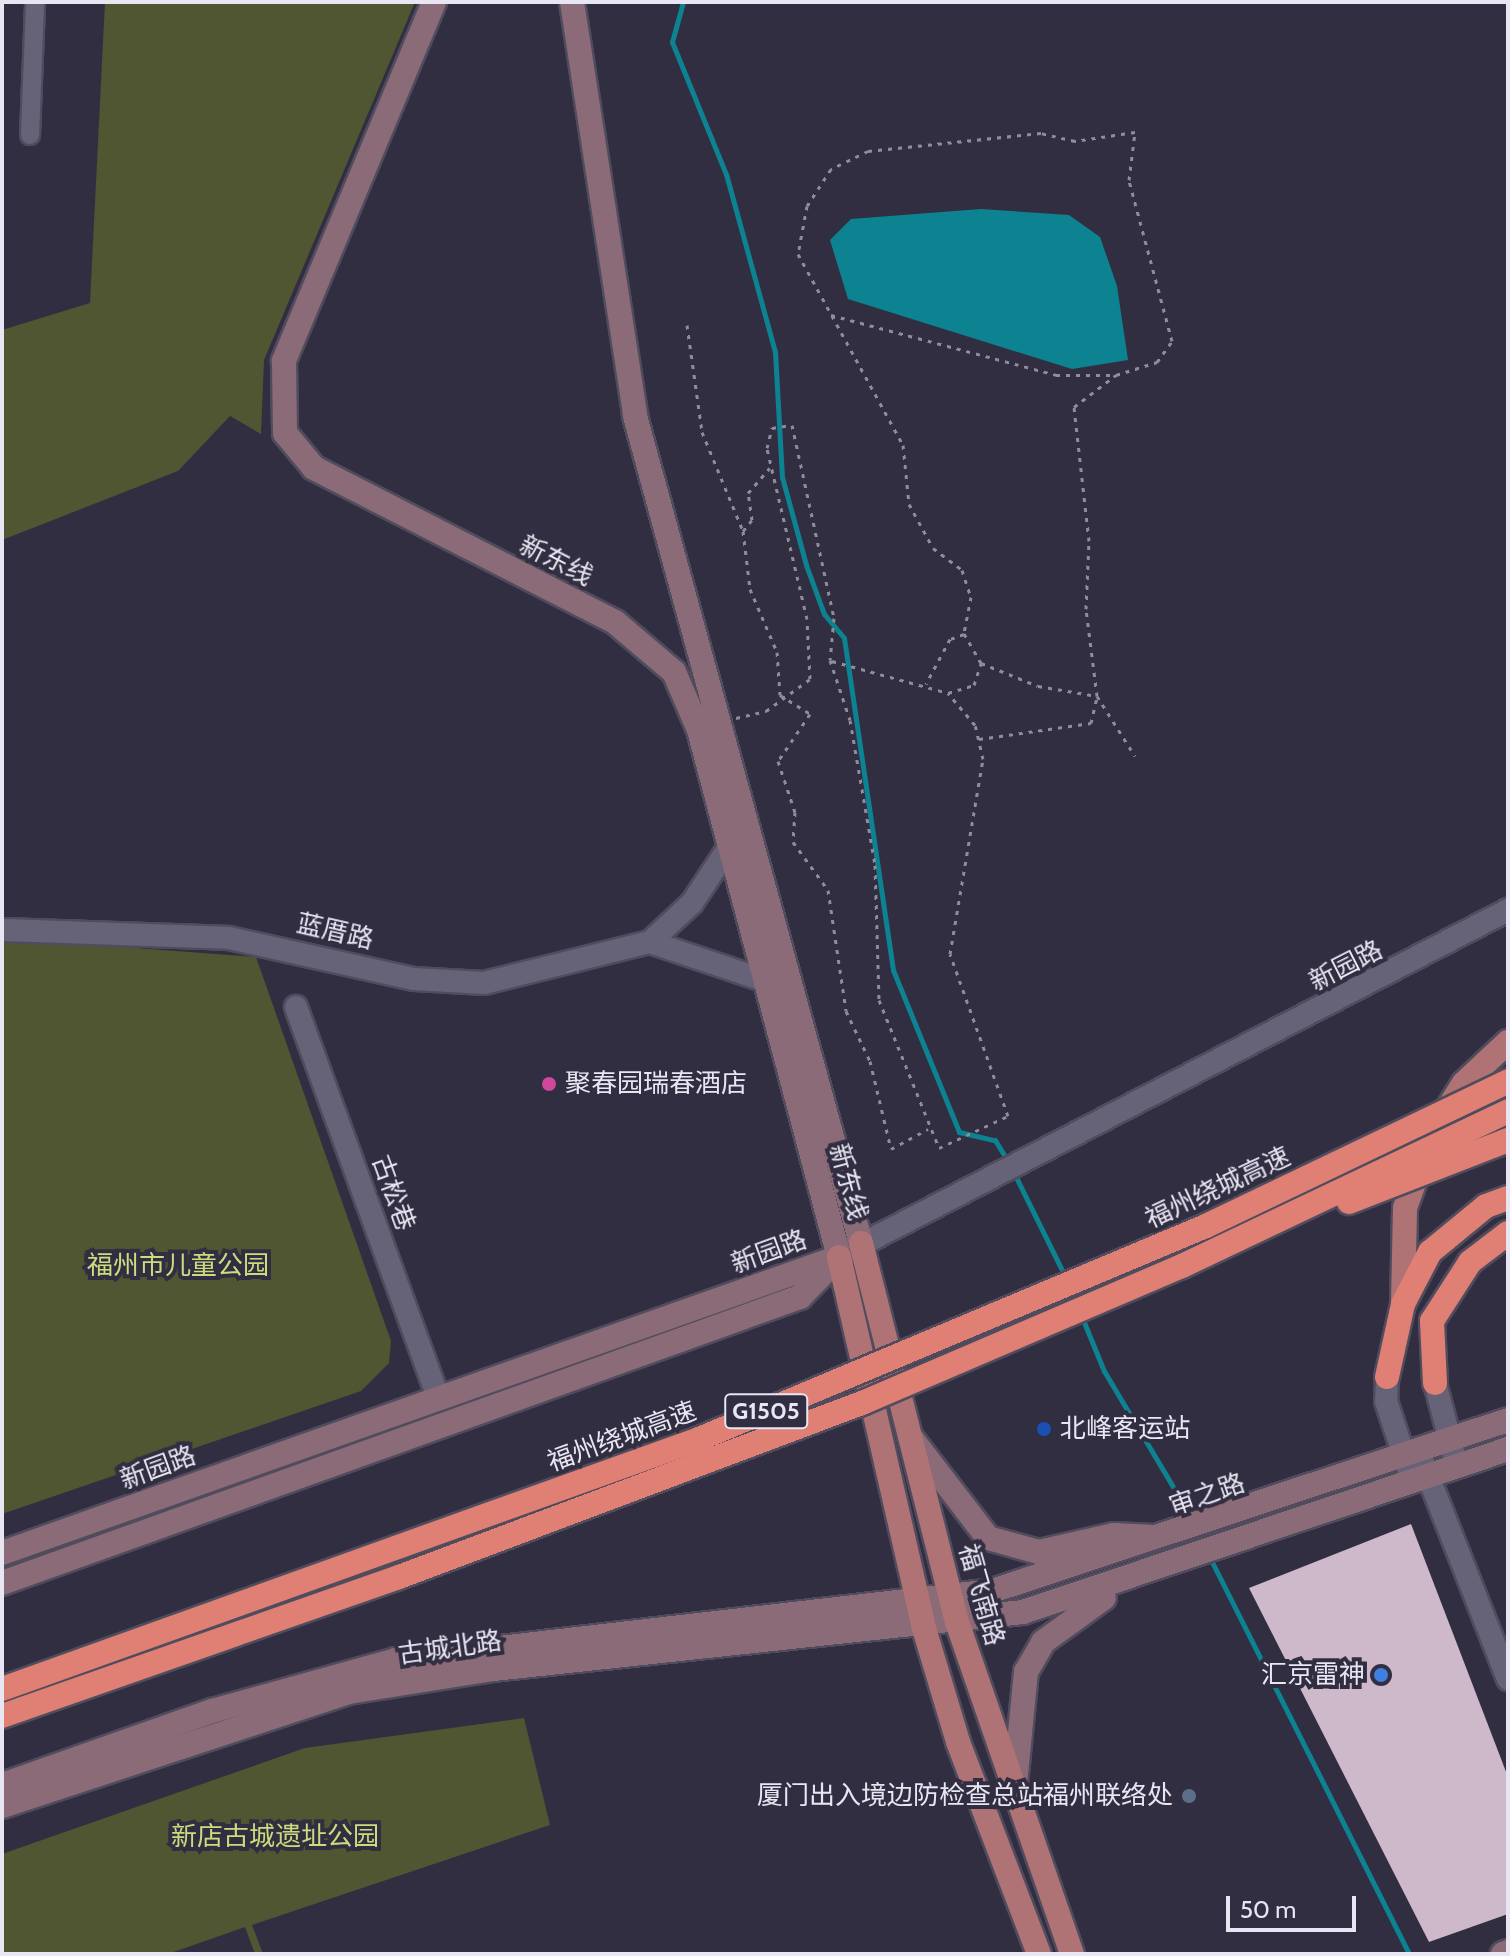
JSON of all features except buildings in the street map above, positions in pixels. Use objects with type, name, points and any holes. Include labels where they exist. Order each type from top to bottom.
[{"type":"highway","name":"福州绕城高速","points":[[2,1689],[699,1439],[1179,1238],[1508,1079]]},
{"type":"highway","name":"福州绕城高速","points":[[2,1716],[710,1463],[1182,1266],[1508,1111]]},
{"type":"highway","points":[[1182,1266],[1508,1140]]},
{"type":"highway","points":[[1387,1377],[1403,1304],[1430,1252],[1486,1206],[1508,1198]]},
{"type":"highway","points":[[1435,1383],[1432,1321],[1470,1262],[1508,1233]]},
{"type":"main road","name":"新东线","points":[[434,2],[284,361],[285,433],[314,468],[653,648],[690,705],[839,1257]]},
{"type":"main road","name":"新东线","points":[[572,2],[625,370],[861,1243]]},
{"type":"main road","points":[[1403,1304],[1405,1208],[1432,1134],[1464,1083],[1508,1042]]},
{"type":"main road","name":"福飞南路","points":[[861,1243],[957,1622],[1015,1799],[1072,1954]]},
{"type":"main road","name":"新园路","points":[[2,1553],[839,1257]]},
{"type":"main road","name":"新园路","points":[[2,1583],[800,1297],[839,1257]]},
{"type":"main road","points":[[839,1257],[923,1625],[958,1742],[1039,1954]]},
{"type":"main road","name":"审之路","points":[[917,1600],[951,1597],[1172,1549],[1241,1538],[1415,1467],[1449,1442],[1508,1420]]},
{"type":"main road","points":[[910,1436],[988,1538],[1039,1552],[1114,1535],[1172,1549]]},
{"type":"main road","name":"审之路","points":[[923,1625],[1044,1607],[1172,1549],[1233,1515],[1415,1467],[1457,1466],[1508,1449]]},
{"type":"main road","points":[[1015,1799],[1018,1705],[1043,1642],[1080,1611],[1172,1549]]},
{"type":"main road","name":"古城北路","points":[[2,1785],[240,1702],[396,1660],[917,1600]]},
{"type":"main road","name":"古城北路","points":[[2,1806],[348,1692],[478,1671],[923,1625]]},
{"type":"street","points":[[30,135],[35,2]]},
{"type":"street","points":[[729,847],[692,903],[650,942],[766,981]]},
{"type":"street","name":"新园路","points":[[839,1257],[979,1177],[1508,910]]},
{"type":"street","name":"蓝厝路","points":[[2,930],[229,938],[460,983],[536,974],[650,942]]},
{"type":"street","name":"古松巷","points":[[296,1007],[438,1398]]},
{"type":"street","points":[[1387,1377],[1386,1401],[1508,1679]]},
{"type":"street","points":[[1435,1383],[1457,1466]]},
{"type":"path","points":[[831,315],[1056,375],[1116,375],[1157,362],[1172,341],[1129,180],[1135,132],[1075,141],[1041,133],[868,151],[831,169],[807,206],[798,254],[831,315],[903,445],[909,504],[933,548],[962,570],[971,597],[964,634],[981,663],[1038,686],[1097,696],[1135,756]]},
{"type":"path","points":[[687,325],[702,432],[743,531],[750,589],[777,652],[780,695]]},
{"type":"path","points":[[978,739],[1091,723],[1097,696],[1074,407],[1116,375]]},
{"type":"path","points":[[720,721],[766,711],[780,695],[810,679],[813,657],[770,468],[772,428],[792,425],[834,618],[830,660],[850,720],[875,865],[871,941],[879,1000],[928,1129],[939,1148],[965,1140],[1008,1116],[950,954],[983,759],[978,739],[948,693],[926,684],[916,686],[830,660]]},
{"type":"path","points":[[743,531],[752,520],[748,493],[770,468]]},
{"type":"path","points":[[926,684],[950,639],[964,634]]},
{"type":"path","points":[[948,693],[974,685],[981,663]]},
{"type":"path","points":[[780,695],[810,714],[778,761],[795,812],[793,842],[828,890],[846,1011],[870,1061],[891,1149],[928,1129]]},
{"type":"green space","points":[[105,2],[415,2],[264,360],[261,434],[230,416],[178,471],[2,540],[2,330],[90,303]]},
{"type":"green space","name":"福州市儿童公园","points":[[2,938],[256,957],[391,1341],[389,1363],[361,1391],[2,1514]]},
{"type":"green space","name":"新店古城遗址公园","points":[[524,1718],[550,1825],[252,1925],[263,1954],[255,1954],[245,1927],[168,1954],[2,1954],[2,1854],[305,1748]]},
{"type":"water","points":[[981,209],[1069,215],[1100,237],[1117,286],[1128,360],[1072,369],[848,299],[830,240],[851,219]]},
{"type":"waterway","points":[[683,2],[672,42],[726,174],[775,352],[782,477],[806,565],[824,614],[844,638],[893,970],[959,1132],[995,1140],[1008,1162]]},
{"type":"waterway","points":[[1013,1171],[1065,1276]]},
{"type":"waterway","points":[[1081,1315],[1104,1371],[1191,1517]]},
{"type":"waterway","points":[[1210,1558],[1409,1954]]},
{"type":"place","name":"聚春园瑞春酒店","points":[[549,1084]]},
{"type":"place","name":"北峰客运站","points":[[1044,1429]]},
{"type":"place","name":"汇京雷神","points":[[1381,1675]]},
{"type":"place","name":"厦门出入境边防检查总站福州联络处","points":[[1189,1796]]}]
